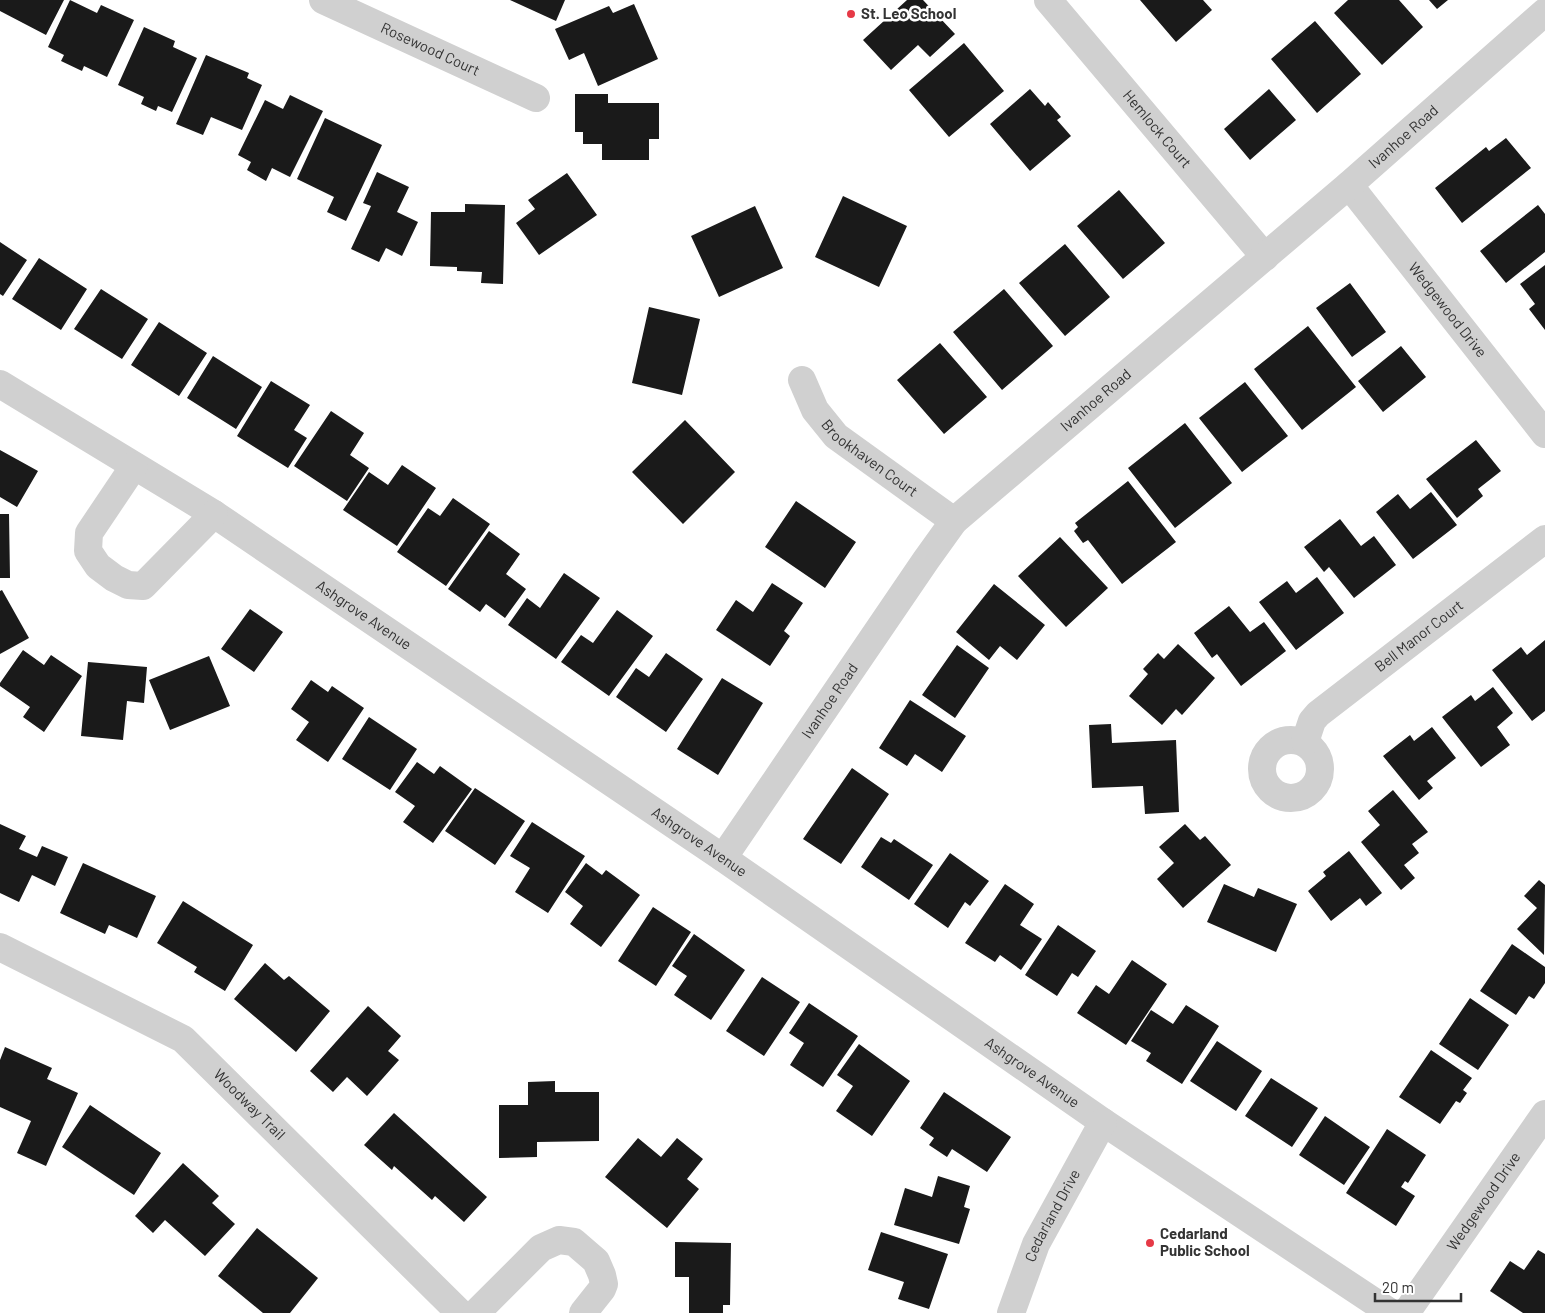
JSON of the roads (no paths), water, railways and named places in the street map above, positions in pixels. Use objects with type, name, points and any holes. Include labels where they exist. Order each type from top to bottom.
[{"type":"street","name":"Rosewood Court","points":[[323,0],[536,98]]},
{"type":"street","name":"Hemlock Court","points":[[1048,0],[1265,257]]},
{"type":"street","name":"Ivanhoe Road","points":[[723,858],[954,521],[1350,185],[1545,12]]},
{"type":"street","name":"Wedgewood Drive","points":[[1350,185],[1545,434]]},
{"type":"street","name":"Brookhaven Court","points":[[802,380],[815,410],[836,436],[954,521]]},
{"type":"street","name":"Ashgrove Avenue","points":[[0,384],[214,514],[723,858],[1103,1122],[1391,1313]]},
{"type":"street","points":[[134,466],[89,533],[88,551],[98,566],[114,578],[128,585],[143,586],[214,514]]},
{"type":"street","name":"Bell Manor Court","points":[[1305,742],[1312,721],[1318,714],[1545,539]]},
{"type":"street","name":"Woodway Trail","points":[[0,947],[183,1039],[460,1313]]},
{"type":"street","name":"Wedgewood Drive","points":[[1406,1313],[1545,1114]]},
{"type":"street","name":"Cedarland Drive","points":[[1011,1313],[1036,1244],[1103,1122]]},
{"type":"street","points":[[476,1313],[541,1248],[559,1240],[574,1242],[596,1261],[602,1275],[604,1284],[602,1289],[582,1313]]},
{"type":"place","name":"St. Leo School","points":[[851,14]]},
{"type":"place","name":"Cedarland Public School","points":[[1150,1243]]}]
